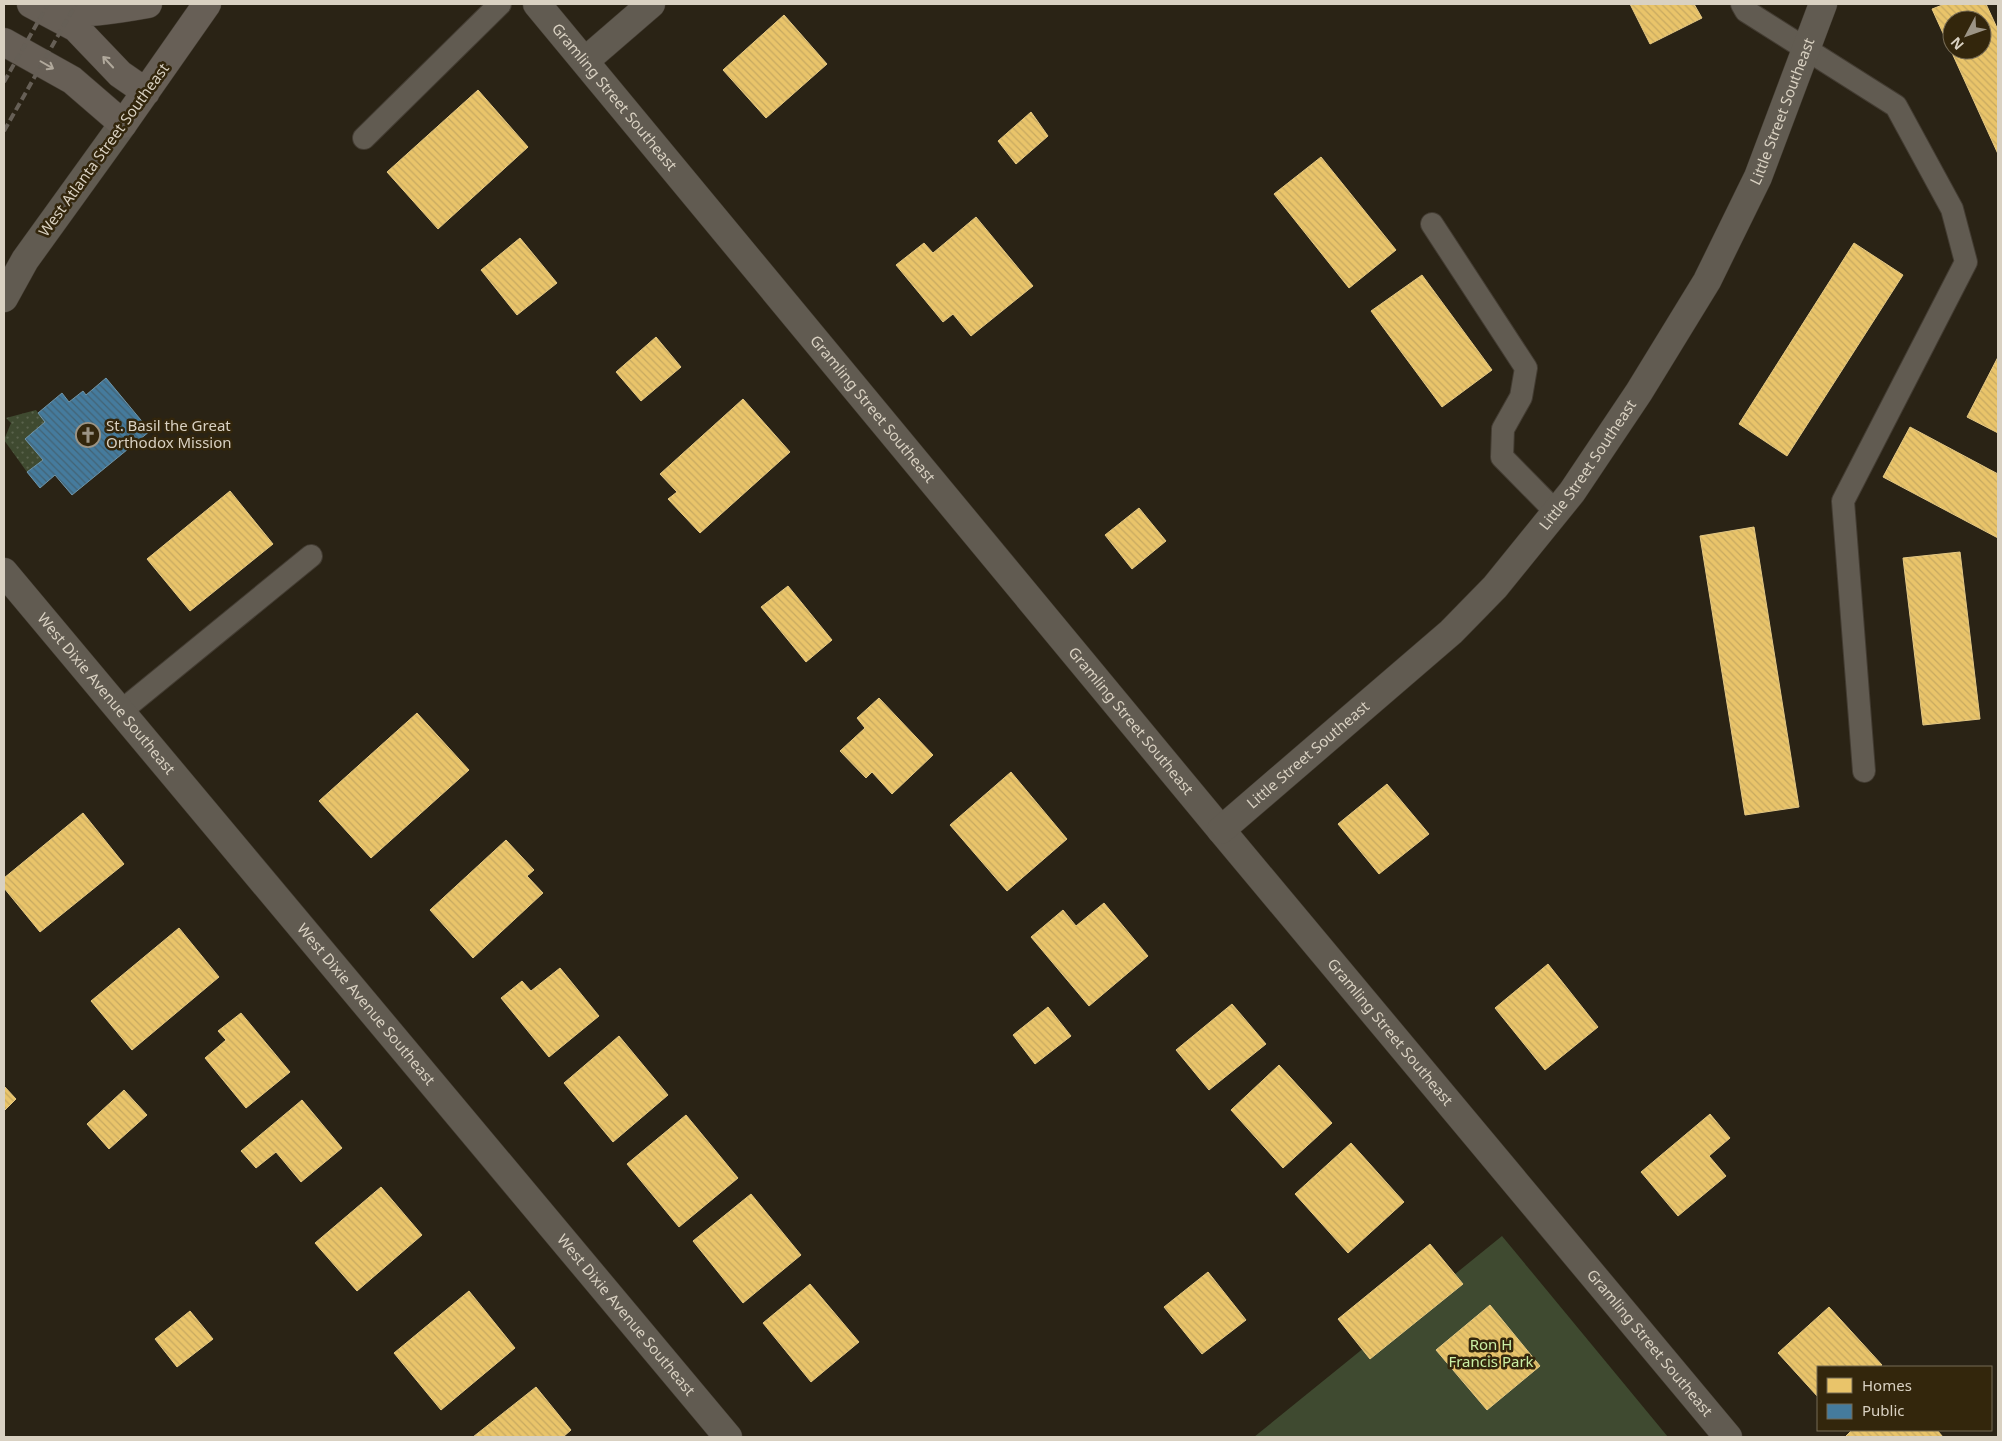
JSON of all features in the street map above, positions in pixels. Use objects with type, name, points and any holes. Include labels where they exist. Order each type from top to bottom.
[{"type":"street","points":[[38,7],[72,13],[148,4]]},
{"type":"street","name":"West Atlanta Street Southeast","points":[[4,298],[25,260],[207,4]]},
{"type":"street","name":"Gramling Street Southeast","points":[[537,4],[1220,830],[1728,1437]]},
{"type":"street","points":[[585,61],[651,4]]},
{"type":"street","name":"Little Street Southeast","points":[[1220,830],[1451,632],[1496,587],[1572,492],[1639,392],[1707,281],[1758,177],[1823,4]]},
{"type":"street","points":[[38,7],[76,28],[120,74],[146,92]]},
{"type":"street","points":[[4,42],[72,80],[123,124]]},
{"type":"street","name":"West Dixie Avenue Southeast","points":[[4,572],[728,1437]]},
{"type":"lane","points":[[364,138],[500,4]]},
{"type":"lane","points":[[1742,4],[1746,11],[1896,106],[1952,209],[1966,262],[1843,501],[1864,771]]},
{"type":"lane","points":[[1432,224],[1526,368],[1521,397],[1504,429],[1502,457],[1556,512]]},
{"type":"lane","points":[[120,712],[311,556]]},
{"type":"green space","points":[[36,410],[45,422],[26,439],[43,460],[27,472],[4,440],[11,423],[6,418]]},
{"type":"green space","name":"Ron H Francis Park","points":[[1502,1236],[1668,1437],[1254,1437]]},
{"type":"building: Homes","points":[[1630,4],[1694,4],[1702,18],[1650,44]]},
{"type":"building: Homes","points":[[1945,4],[1986,4],[1989,10],[1942,10],[1942,31],[1932,9]]},
{"type":"building: Homes","points":[[784,15],[827,64],[766,118],[723,70]]},
{"type":"building: Homes","points":[[1992,17],[1998,30],[1998,154],[1955,60],[1992,60]]},
{"type":"building: Homes","points":[[478,90],[528,147],[438,229],[387,172]]},
{"type":"building: Homes","points":[[1031,112],[1048,136],[1016,164],[998,141]]},
{"type":"building: Homes","points":[[1321,157],[1396,250],[1349,288],[1274,194]]},
{"type":"building: Homes","points":[[976,217],[1033,286],[971,336],[953,314],[943,322],[896,265],[924,243],[933,253]]},
{"type":"building: Homes","points":[[520,238],[557,283],[517,315],[481,270]]},
{"type":"building: Homes","points":[[1854,243],[1903,275],[1787,456],[1739,424]]},
{"type":"building: Homes","points":[[1422,275],[1492,370],[1442,407],[1371,311]]},
{"type":"building: Homes","points":[[656,337],[681,367],[641,401],[616,372]]},
{"type":"building: Homes","points":[[1998,357],[1998,433],[1967,417]]},
{"type":"building: Homes","points":[[743,399],[790,452],[700,533],[668,499],[677,492],[660,474]]},
{"type":"building: Homes","points":[[1910,427],[1998,474],[1998,538],[1883,477]]},
{"type":"building: Homes","points":[[230,491],[273,544],[190,611],[147,559]]},
{"type":"building: Homes","points":[[1139,508],[1166,541],[1132,569],[1105,535]]},
{"type":"building: Homes","points":[[1754,527],[1799,807],[1745,815],[1700,536]]},
{"type":"building: Homes","points":[[1960,552],[1980,719],[1923,725],[1903,558]]},
{"type":"building: Homes","points":[[788,586],[832,640],[806,662],[761,607]]},
{"type":"building: Homes","points":[[879,698],[933,755],[892,794],[872,772],[866,778],[840,751],[865,728],[857,718]]},
{"type":"building: Homes","points":[[417,713],[469,770],[371,858],[319,801]]},
{"type":"building: Homes","points":[[1011,772],[1067,839],[1007,891],[950,825]]},
{"type":"building: Homes","points":[[1387,784],[1429,834],[1379,874],[1338,824]]},
{"type":"building: Homes","points":[[83,813],[124,864],[40,932],[4,888],[4,878]]},
{"type":"building: Homes","points":[[506,840],[534,870],[527,876],[543,893],[473,958],[430,910]]},
{"type":"building: Homes","points":[[1104,903],[1148,956],[1089,1006],[1031,937],[1063,910],[1076,926]]},
{"type":"building: Homes","points":[[179,928],[219,977],[132,1050],[91,1001]]},
{"type":"building: Homes","points":[[1548,964],[1598,1027],[1545,1070],[1495,1008]]},
{"type":"building: Homes","points":[[560,968],[599,1016],[549,1057],[501,998],[522,981],[531,991]]},
{"type":"building: Homes","points":[[1232,1004],[1266,1044],[1209,1090],[1176,1050]]},
{"type":"building: Homes","points":[[1048,1007],[1071,1036],[1035,1064],[1013,1035]]},
{"type":"building: Homes","points":[[241,1013],[290,1072],[246,1108],[205,1058],[226,1040],[218,1031]]},
{"type":"building: Homes","points":[[619,1036],[668,1095],[613,1142],[564,1083]]},
{"type":"building: Homes","points":[[1279,1065],[1332,1123],[1283,1168],[1231,1110]]},
{"type":"building: Homes","points":[[4,1086],[16,1099],[4,1111]]},
{"type":"building: Homes","points":[[124,1090],[147,1115],[109,1149],[87,1124]]},
{"type":"building: Homes","points":[[302,1100],[342,1148],[301,1182],[276,1152],[256,1168],[241,1151]]},
{"type":"building: Homes","points":[[1710,1114],[1730,1138],[1709,1156],[1726,1176],[1678,1216],[1641,1172]]},
{"type":"building: Homes","points":[[686,1115],[738,1178],[679,1227],[627,1164]]},
{"type":"building: Homes","points":[[1351,1143],[1404,1202],[1348,1253],[1295,1194]]},
{"type":"building: Homes","points":[[381,1187],[422,1235],[357,1291],[315,1243]]},
{"type":"building: Homes","points":[[751,1194],[801,1255],[743,1303],[693,1241]]},
{"type":"building: Homes","points":[[1430,1244],[1463,1284],[1370,1359],[1338,1319]]},
{"type":"building: Homes","points":[[1208,1272],[1246,1320],[1202,1354],[1164,1307]]},
{"type":"building: Homes","points":[[810,1284],[859,1342],[811,1382],[763,1323]]},
{"type":"building: Homes","points":[[469,1291],[515,1348],[441,1410],[394,1353]]},
{"type":"building: Homes","points":[[1490,1305],[1540,1366],[1487,1410],[1436,1350]]},
{"type":"building: Homes","points":[[1829,1307],[1882,1365],[1817,1366],[1817,1396],[1778,1353]]},
{"type":"building: Homes","points":[[190,1311],[213,1339],[177,1367],[155,1339]]},
{"type":"building: Homes","points":[[536,1387],[571,1430],[563,1437],[473,1437]]},
{"type":"building: Homes","points":[[1851,1431],[1938,1431],[1943,1437],[1845,1437]]},
{"type":"building: Public","name":"St. Basil the Great Orthodox Mission","points":[[106,378],[150,431],[72,495],[55,475],[40,488],[27,472],[43,460],[25,439],[45,422],[38,413],[62,393],[69,402],[83,391],[86,395]]},
{"type":"railway","points":[[4,82],[48,4]]},
{"type":"railway","points":[[4,131],[76,4]]},
{"type":"place","name":"St. Basil the Great Orthodox Mission","points":[[88,435]]}]
